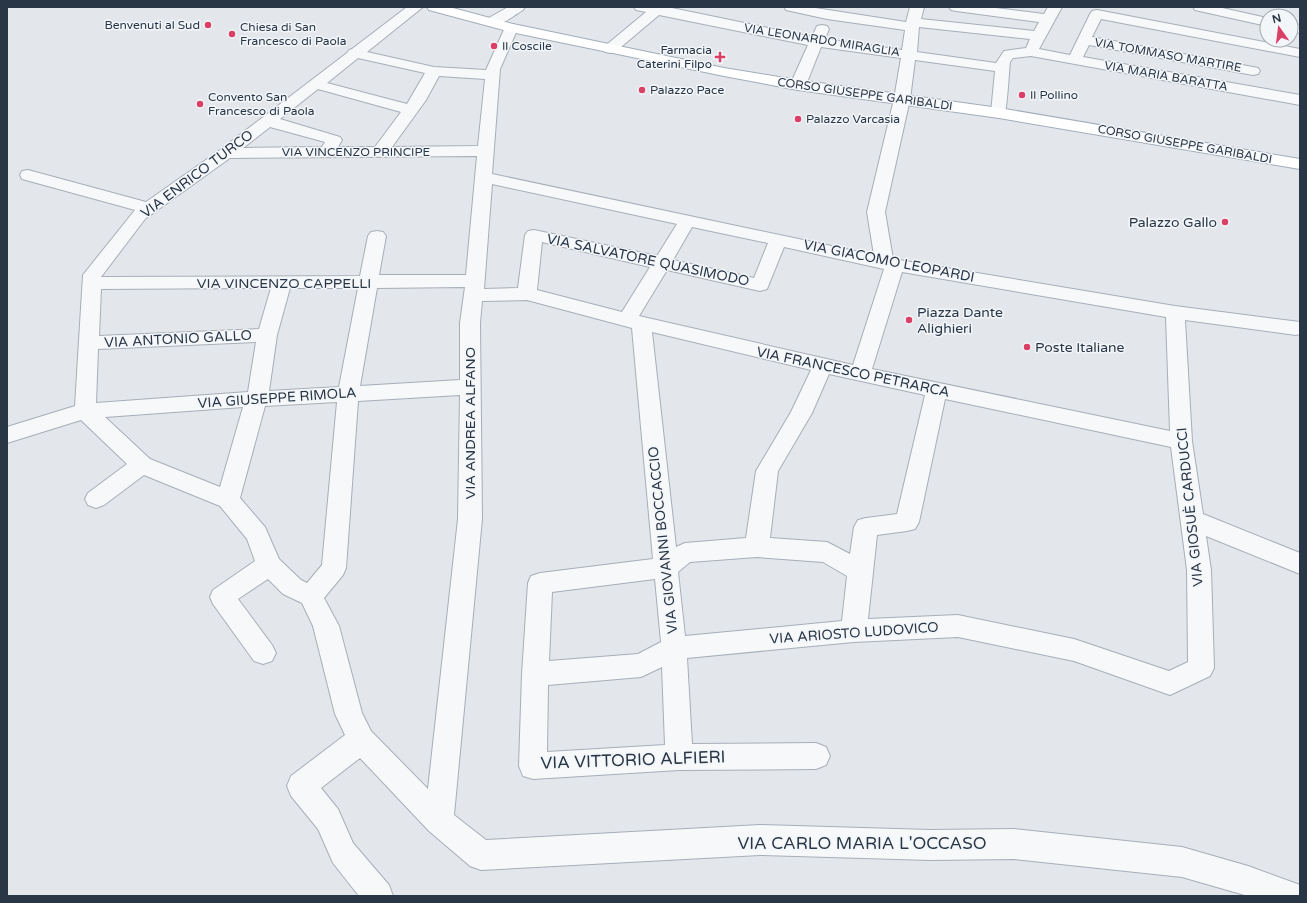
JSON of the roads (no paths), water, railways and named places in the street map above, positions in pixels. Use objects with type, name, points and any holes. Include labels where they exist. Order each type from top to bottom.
[{"type":"main road","name":"CORSO GIUSEPPE GARIBALDI","points":[[434,7],[502,25],[724,72],[798,85],[999,113],[1300,164]]},
{"type":"street","name":"VIA ENRICO TURCO","points":[[85,412],[92,275],[139,215],[226,153],[416,7]]},
{"type":"street","points":[[502,25],[518,7]]},
{"type":"street","name":"VIA LEONARDO MIRAGLIA","points":[[641,7],[658,9],[816,42],[1003,68]]},
{"type":"street","points":[[791,7],[829,11],[912,24],[1038,36]]},
{"type":"street","points":[[860,374],[890,263],[876,212],[902,99],[912,24],[917,7]]},
{"type":"street","points":[[956,7],[1052,13],[1038,36],[1031,52]]},
{"type":"street","points":[[1207,8],[1259,17]]},
{"type":"street","points":[[610,49],[658,9]]},
{"type":"street","points":[[798,85],[829,11]]},
{"type":"street","points":[[1074,60],[1097,14],[1300,53]]},
{"type":"street","name":"VIA ANDREA ALFANO","points":[[439,821],[470,519],[470,323],[493,76],[492,69],[502,25]]},
{"type":"street","name":"VIA TOMMASO MARTIRE","points":[[1084,40],[1253,70]]},
{"type":"street","points":[[1249,90],[1253,70],[1254,45]]},
{"type":"street","name":"VIA MARIA BARATTA","points":[[1003,68],[1003,62],[1009,54],[1031,52],[1300,100]]},
{"type":"street","points":[[354,54],[434,71],[493,76]]},
{"type":"street","points":[[999,113],[999,97],[1003,68]]},
{"type":"street","points":[[380,152],[418,100],[434,71]]},
{"type":"street","points":[[315,84],[410,110]]},
{"type":"street","points":[[268,121],[334,140],[328,152]]},
{"type":"street","name":"VIA VINCENZO PRINCIPE","points":[[226,153],[486,151]]},
{"type":"street","points":[[28,175],[149,208]]},
{"type":"street","name":"VIA GIACOMO LEOPARDI","points":[[484,177],[890,263],[1175,312],[1296,328]]},
{"type":"street","points":[[634,322],[662,263],[688,220]]},
{"type":"street","name":"VIA SALVATORE QUASIMODO","points":[[527,294],[534,235],[760,285],[778,240]]},
{"type":"street","points":[[311,596],[334,568],[348,393],[377,236]]},
{"type":"street","name":"VIA VINCENZO CAPPELLI","points":[[92,283],[369,282],[474,288]]},
{"type":"street","points":[[228,500],[256,399],[267,335],[282,283]]},
{"type":"street","name":"VIA FRANCESCO PETRARCA","points":[[474,288],[527,294],[634,322],[823,366],[1181,441]]},
{"type":"street","name":"VIA GIOSUÈ CARDUCCI","points":[[1170,683],[1201,668],[1199,570],[1181,441],[1175,312]]},
{"type":"street","name":"VIA GIOVANNI BOCCACCIO","points":[[634,322],[666,568],[674,648],[679,757]]},
{"type":"street","name":"VIA ANTONIO GALLO","points":[[89,343],[267,335]]},
{"type":"street","points":[[757,548],[767,471],[801,413],[823,366]]},
{"type":"street","name":"VIA GIUSEPPE RIMOLA","points":[[7,435],[85,412],[348,393],[470,387]]},
{"type":"street","points":[[854,631],[866,527],[907,522],[936,390]]},
{"type":"street","points":[[85,412],[142,465],[228,500],[257,534],[270,565],[292,587],[311,596],[326,626],[348,714],[361,740],[439,821]]},
{"type":"street","points":[[96,499],[142,465]]},
{"type":"street","points":[[1192,520],[1300,564]]},
{"type":"street","points":[[666,568],[685,553],[757,548],[827,552],[860,571]]},
{"type":"street","points":[[263,654],[222,597],[270,565]]},
{"type":"street","name":"VIA VITTORIO ALFIERI","points":[[666,568],[540,583],[535,674],[533,766],[679,757],[816,756]]},
{"type":"street","name":"VIA ARIOSTO LUDOVICO","points":[[535,674],[641,665],[674,648],[854,631],[958,626],[1074,650],[1170,683]]},
{"type":"street","points":[[361,740],[301,786],[328,819],[343,854],[378,896]]},
{"type":"street","name":"VIA CARLO MARIA L'OCCASO","points":[[439,821],[481,855],[760,840],[930,845],[1014,844],[1182,862],[1248,881],[1290,896]]},
{"type":"place","name":"Benvenuti al Sud","points":[[208,25]]},
{"type":"place","name":"Chiesa di San Francesco di Paola","points":[[232,34]]},
{"type":"place","name":"Il Coscile","points":[[494,46]]},
{"type":"place","name":"Farmacia Caterini Filpo","points":[[720,57]]},
{"type":"place","name":"Palazzo Pace","points":[[642,90]]},
{"type":"place","name":"Il Pollino","points":[[1022,95]]},
{"type":"place","name":"Convento San Francesco di Paola","points":[[200,104]]},
{"type":"place","name":"Palazzo Varcasia","points":[[798,119]]},
{"type":"place","name":"Palazzo Gallo","points":[[1225,222]]},
{"type":"place","name":"Piazza Dante Alighieri","points":[[909,320]]},
{"type":"place","name":"Poste Italiane","points":[[1027,347]]}]
